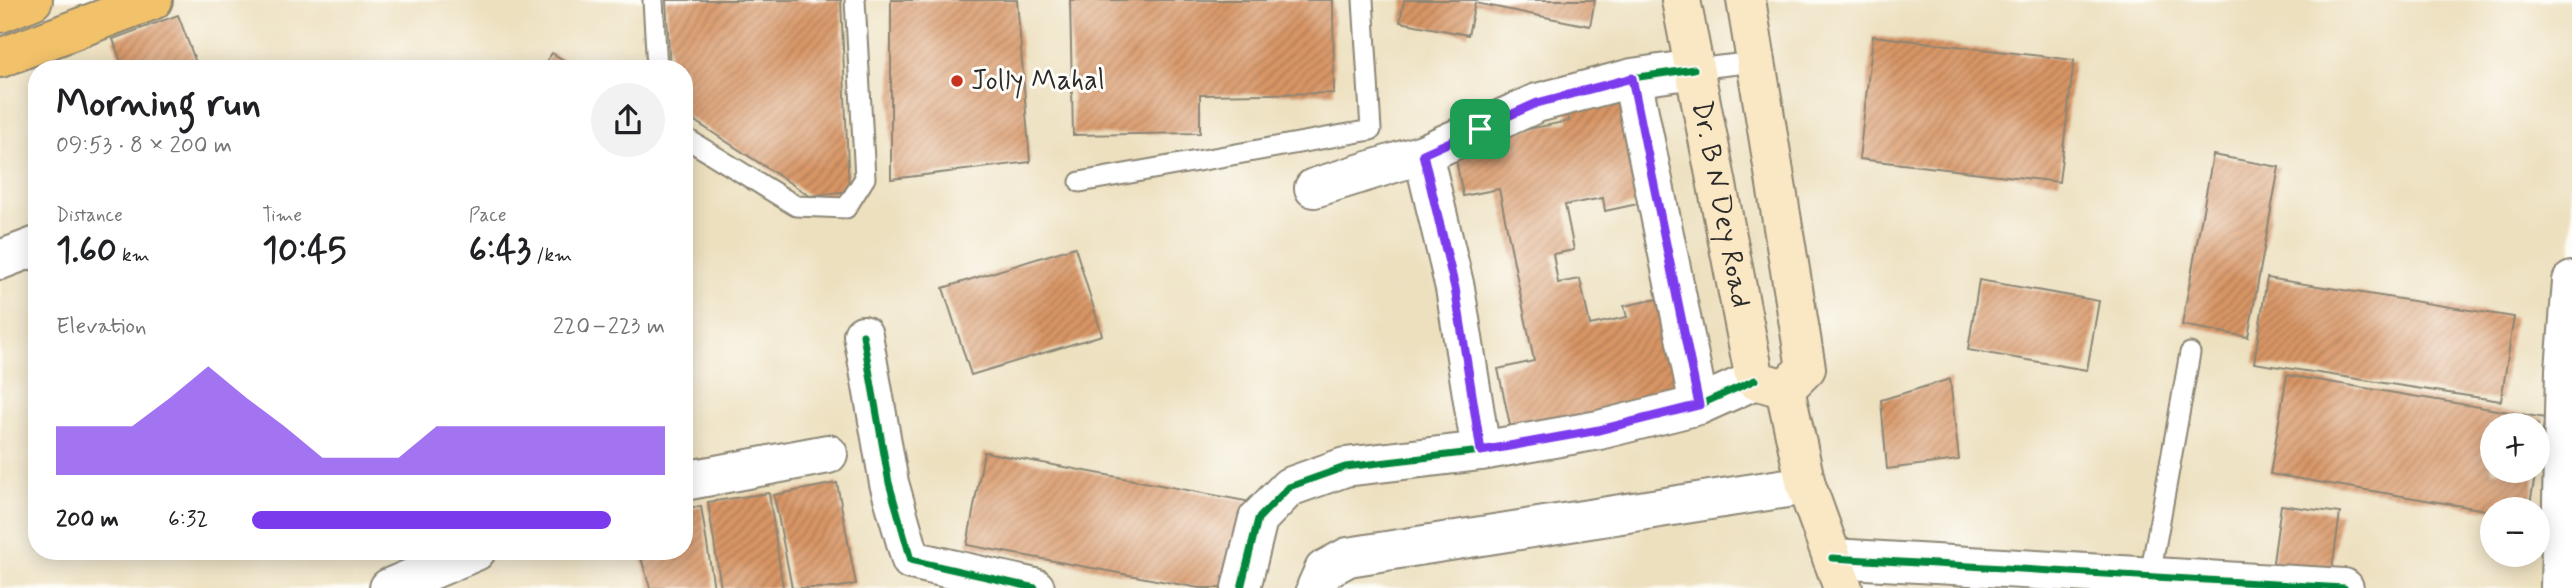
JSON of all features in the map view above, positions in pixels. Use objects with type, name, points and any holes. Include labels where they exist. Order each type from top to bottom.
[{"type":"main road","points":[[0,13],[33,0]]},
{"type":"main road","points":[[0,58],[153,0]]},
{"type":"main road","name":"Dr. B N Dey Road","points":[[1681,0],[1770,384],[1838,573]]},
{"type":"main road","name":"Dr. B N Dey Road","points":[[1746,0],[1806,368],[1770,384]]},
{"type":"street","points":[[1314,188],[1423,154],[1537,103],[1632,78],[1695,69]]},
{"type":"street","points":[[1632,78],[1699,405]]},
{"type":"street","points":[[1423,154],[1455,288],[1481,451]]},
{"type":"street","points":[[0,252],[28,247]]},
{"type":"street","points":[[2560,588],[2565,370],[2572,281]]},
{"type":"street","points":[[863,335],[889,483],[911,560],[1035,588]]},
{"type":"street","points":[[1241,588],[1258,519],[1289,487],[1345,467],[1481,451],[1599,430],[1770,384]]},
{"type":"street","points":[[693,479],[828,454]]},
{"type":"street","points":[[1317,588],[1324,570],[1348,557],[1806,485]]},
{"type":"street","points":[[389,588],[455,560]]},
{"type":"street","points":[[1838,573],[2150,576],[2344,588]]},
{"type":"lane","points":[[653,0],[657,60]]},
{"type":"lane","points":[[693,143],[796,206],[846,208],[865,178],[855,0]]},
{"type":"lane","points":[[1080,182],[1371,130],[1363,0]]},
{"type":"lane","points":[[1695,69],[1755,62]]},
{"type":"lane","points":[[2150,576],[2190,352]]},
{"type":"building","points":[[666,0],[841,0],[849,191],[810,196],[693,120],[693,60],[670,60]]},
{"type":"building","name":"Jolly Mahal","points":[[891,0],[1017,0],[1030,162],[891,179]]},
{"type":"building","points":[[1070,0],[1333,0],[1334,93],[1200,95],[1200,133],[1073,135]]},
{"type":"building","points":[[1404,0],[1595,0],[1590,26],[1475,3],[1468,35],[1400,22]]},
{"type":"building","points":[[178,15],[195,60],[120,60],[113,39]]},
{"type":"building","points":[[1873,36],[2074,60],[2059,182],[1859,159]]},
{"type":"building","points":[[552,53],[564,60],[547,60]]},
{"type":"building","points":[[1620,94],[1642,203],[1605,211],[1603,198],[1565,205],[1574,250],[1553,254],[1558,283],[1580,279],[1590,325],[1627,317],[1624,306],[1662,298],[1683,404],[1513,439],[1498,369],[1534,361],[1499,189],[1463,196],[1453,144],[1569,121],[1566,105]]},
{"type":"building","points":[[2213,155],[2279,167],[2248,337],[2182,325]]},
{"type":"building","points":[[1075,247],[1102,335],[971,375],[943,288]]},
{"type":"building","points":[[2267,278],[2514,317],[2501,401],[2254,363]]},
{"type":"building","points":[[1979,280],[2099,301],[2087,370],[1968,350]]},
{"type":"building","points":[[2287,375],[2515,413],[2480,413],[2480,483],[2534,483],[2531,497],[2480,497],[2480,509],[2270,474]]},
{"type":"building","points":[[1950,379],[1959,460],[1887,469],[1881,400]]},
{"type":"building","points":[[984,452],[1251,502],[1235,588],[1199,588],[967,545]]},
{"type":"building","points":[[837,483],[856,584],[835,588],[792,588],[774,495]]},
{"type":"building","points":[[769,493],[783,588],[721,588],[708,502]]},
{"type":"building","points":[[2281,505],[2340,513],[2331,577],[2272,569]]},
{"type":"building","points":[[701,506],[714,588],[650,588],[642,560],[693,560],[693,507]]},
{"type":"cycle path","points":[[1694,69],[1632,78],[1537,103],[1423,154],[1455,288],[1481,451],[1599,430],[1699,405],[1755,380]]},
{"type":"cycle path","points":[[863,335],[889,483],[911,560],[1035,588]]},
{"type":"cycle path","points":[[1241,588],[1258,519],[1289,487],[1345,467],[1481,451]]},
{"type":"cycle path","points":[[1832,558],[2344,588]]},
{"type":"place","name":"Jolly Mahal","points":[[957,81]]},
{"type":"route","points":[[1632,78],[1699,405],[1599,430],[1481,451],[1455,288],[1423,154],[1480,129],[1537,103],[1632,78]]}]
